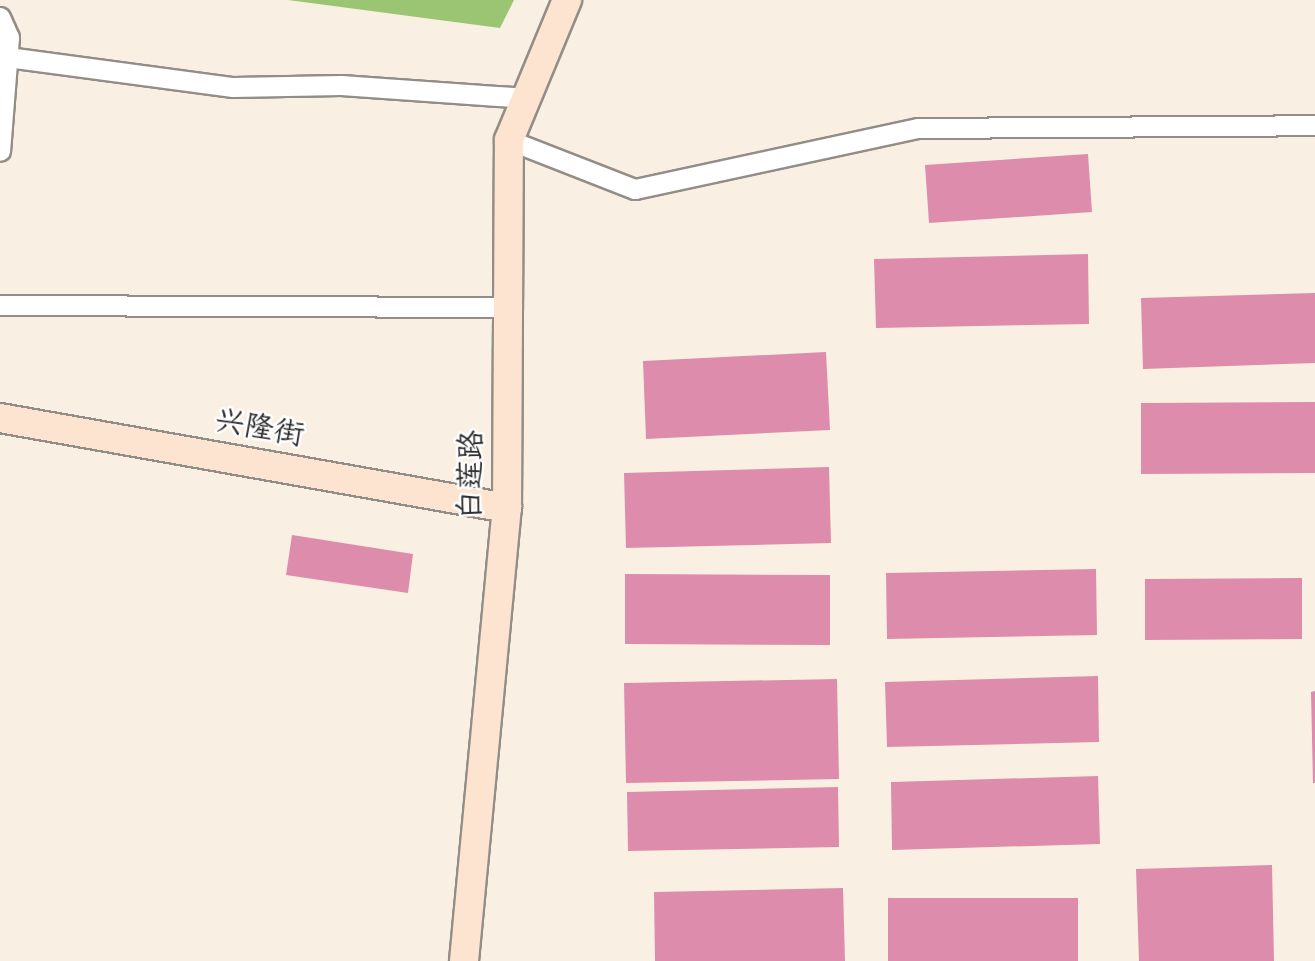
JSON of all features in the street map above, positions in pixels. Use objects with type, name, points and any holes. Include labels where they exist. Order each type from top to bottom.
[{"type":"main road","name":"白莲路","points":[[464,961],[507,508],[509,140],[568,0]]},
{"type":"main road","name":"兴隆街","points":[[0,418],[507,508]]},
{"type":"street","points":[[0,17],[9,37],[4,57],[0,151]]},
{"type":"street","points":[[4,57],[233,87],[341,85],[525,98]]},
{"type":"street","points":[[509,140],[635,189],[918,128],[1315,125]]},
{"type":"street","points":[[0,305],[508,307]]},
{"type":"green space","points":[[288,0],[514,0],[500,28]]},
{"type":"building","points":[[1088,154],[1092,212],[929,223],[925,165]]},
{"type":"building","points":[[1088,254],[1089,324],[876,328],[874,259]]},
{"type":"building","points":[[1315,293],[1315,363],[1143,369],[1141,298]]},
{"type":"building","points":[[826,352],[830,430],[646,439],[643,361]]},
{"type":"building","points":[[1315,402],[1315,473],[1141,474],[1141,403]]},
{"type":"building","points":[[829,467],[831,543],[626,548],[624,473]]},
{"type":"building","points":[[292,535],[413,554],[408,593],[286,575]]},
{"type":"building","points":[[1096,569],[1097,635],[887,639],[886,573]]},
{"type":"building","points":[[625,574],[830,575],[830,645],[625,644]]},
{"type":"building","points":[[1302,578],[1302,639],[1145,640],[1145,579]]},
{"type":"building","points":[[1098,676],[1099,742],[887,747],[885,682]]},
{"type":"building","points":[[837,679],[839,779],[626,783],[624,683]]},
{"type":"building","points":[[1315,691],[1315,783],[1313,783],[1311,692]]},
{"type":"building","points":[[1098,776],[1100,844],[892,850],[891,782]]},
{"type":"building","points":[[838,787],[839,847],[628,851],[627,792]]},
{"type":"building","points":[[1272,865],[1274,961],[1139,961],[1136,869]]},
{"type":"building","points":[[843,888],[845,961],[655,961],[654,892]]},
{"type":"building","points":[[888,898],[1078,898],[1078,961],[888,961]]}]
